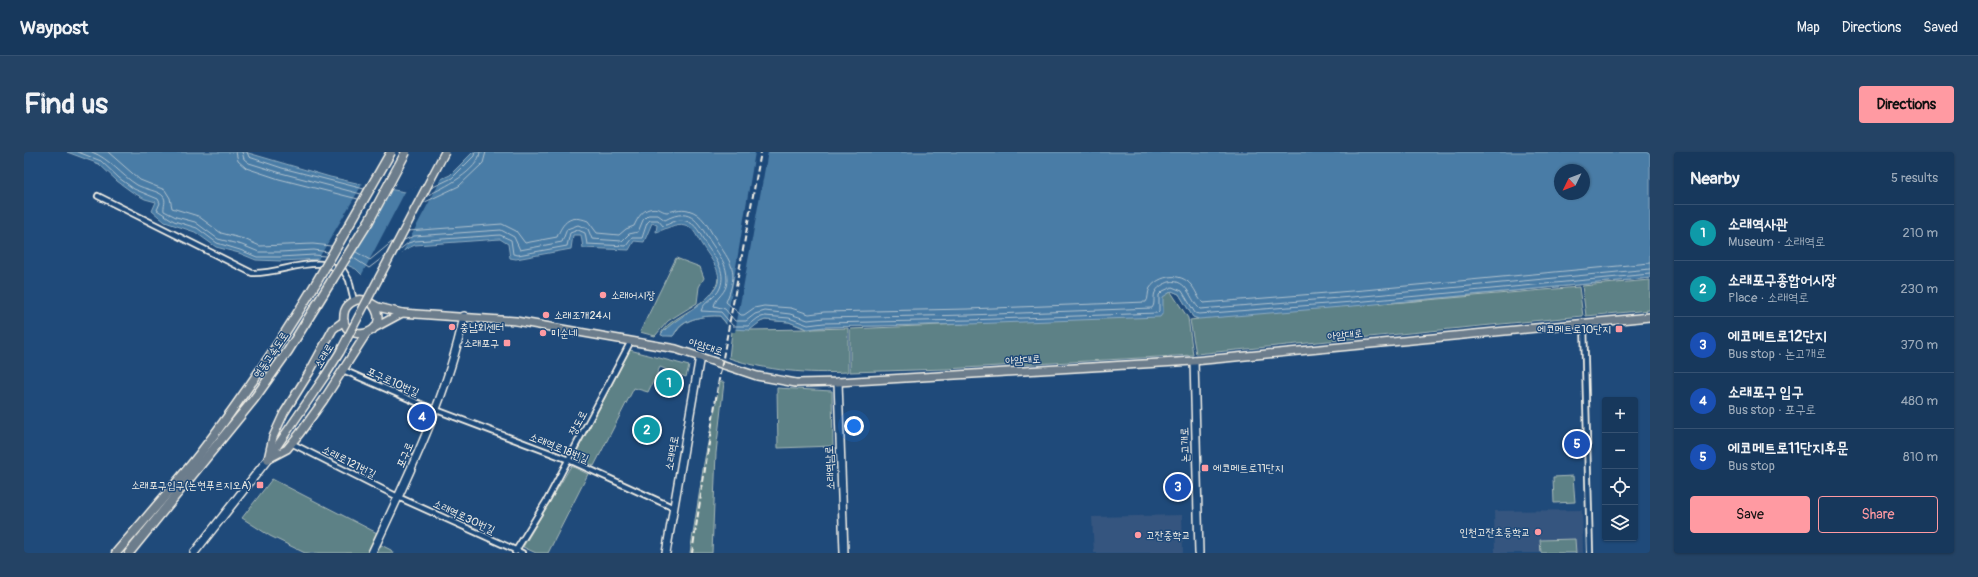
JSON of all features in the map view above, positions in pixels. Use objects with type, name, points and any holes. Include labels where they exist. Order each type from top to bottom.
[{"type":"highway","name":"영동고속도로","points":[[116,553],[198,456],[246,392],[279,344],[392,152]]},
{"type":"highway","name":"영동고속도로","points":[[129,553],[254,399],[288,351],[369,221],[406,152]]},
{"type":"main road","name":"소래로","points":[[268,459],[325,376],[344,345],[445,152]]},
{"type":"main road","points":[[366,334],[355,334],[346,326],[344,321],[345,310],[354,301],[363,300],[373,305],[378,315],[376,327]]},
{"type":"main road","name":"아암대로","points":[[373,305],[402,313],[464,316],[516,321],[676,349],[757,376],[796,383],[838,382],[1194,361],[1650,317]]},
{"type":"main road","points":[[268,459],[287,449],[292,443],[316,412],[366,334],[402,313]]},
{"type":"main road","points":[[268,459],[273,437],[284,413],[309,373],[333,329],[344,321]]},
{"type":"street","points":[[98,196],[252,273],[264,273],[309,264],[324,264],[343,270],[349,280],[354,301]]},
{"type":"street","name":"포구로","points":[[372,553],[436,410],[460,334],[464,316]]},
{"type":"street","points":[[1584,323],[1590,553]]},
{"type":"street","name":"장도로","points":[[515,552],[569,460],[631,341]]},
{"type":"street","name":"소래역로","points":[[666,553],[700,356]]},
{"type":"street","name":"논고개로","points":[[1194,361],[1199,553]]},
{"type":"street","name":"포구로10번길","points":[[343,370],[436,410]]},
{"type":"street","name":"소래역남로","points":[[838,382],[844,553]]},
{"type":"street","name":"소래역로18번길","points":[[436,410],[569,460],[674,508]]},
{"type":"street","name":"소래로121번길","points":[[292,443],[398,497]]},
{"type":"street","name":"소래로","points":[[194,553],[268,459]]},
{"type":"street","name":"소래역로30번길","points":[[398,497],[515,552],[522,553]]},
{"type":"shaded area","name":"인천고잔초등학교","points":[[1582,510],[1583,553],[1495,553],[1494,511]]},
{"type":"shaded area","name":"고잔중학교","points":[[1182,515],[1183,553],[1094,553],[1092,517]]},
{"type":"green space","points":[[676,258],[700,267],[704,278],[699,287],[697,303],[668,321],[655,336],[640,332]]},
{"type":"green space","points":[[718,278],[1650,278],[1380,304],[1579,287],[1583,316],[1196,354],[1190,320],[1198,319],[1193,317],[1179,294],[1172,291],[1163,296],[1171,292],[1188,318],[1193,355],[946,369],[850,372],[850,329],[964,324],[824,327],[811,329],[848,328],[848,372],[833,373],[773,369],[729,358],[732,331],[720,316],[697,318],[685,323],[673,336],[661,335],[664,329],[671,322],[700,304],[715,288]],"holes":[[[765,320],[789,322],[806,329],[749,330]]]},
{"type":"green space","points":[[1650,280],[1650,310],[1586,316],[1582,286]]},
{"type":"green space","points":[[630,350],[689,366],[686,377],[660,367],[648,392],[634,388],[594,466],[574,457]]},
{"type":"green space","points":[[720,382],[724,382],[716,453],[712,553],[690,553],[704,463]]},
{"type":"green space","points":[[777,388],[832,391],[833,446],[778,448]]},
{"type":"green space","points":[[571,466],[588,474],[548,553],[536,553],[523,547]]},
{"type":"green space","points":[[1573,476],[1575,502],[1554,503],[1553,477]]},
{"type":"green space","points":[[272,479],[381,535],[377,543],[391,550],[393,553],[305,553],[270,536],[242,518]]},
{"type":"green space","points":[[1575,539],[1576,553],[1541,553],[1540,540]]},
{"type":"water","points":[[67,152],[245,152],[330,177],[405,192],[450,175],[473,152],[1650,152],[1650,278],[1199,319],[1193,317],[1179,294],[1172,291],[1163,297],[1163,313],[1160,317],[969,324],[824,327],[808,329],[789,322],[765,320],[750,330],[731,329],[720,316],[709,316],[697,318],[685,323],[673,336],[663,336],[661,334],[674,322],[703,302],[715,289],[718,283],[718,272],[712,260],[691,228],[682,224],[674,225],[656,232],[657,225],[652,223],[644,242],[634,241],[629,250],[583,248],[581,235],[573,235],[571,249],[516,259],[510,258],[508,244],[500,239],[415,245],[406,249],[374,276],[363,276],[356,269],[347,265],[319,259],[281,261],[256,260],[239,253],[216,247],[195,232],[165,222],[152,211],[156,202],[145,199],[132,192],[117,181],[99,164]]},
{"type":"pier","points":[[755,152],[768,152],[735,332],[732,332],[726,327]]},
{"type":"pier","points":[[443,176],[400,257],[375,278],[367,279],[361,276],[406,190]]},
{"type":"pier","points":[[363,183],[393,188],[347,267],[317,261]]},
{"type":"railway","points":[[692,553],[718,385],[761,152]]},
{"type":"place","name":"소래어시장","points":[[603,295]]},
{"type":"place","name":"소래조개24시","points":[[546,315]]},
{"type":"place","name":"충남회센터","points":[[452,327]]},
{"type":"place","name":"에코메트로10단지","points":[[1619,329]]},
{"type":"place","name":"미순네","points":[[543,333]]},
{"type":"place","name":"소래포구","points":[[507,343]]},
{"type":"place","name":"소래역사관","points":[[669,383]]},
{"type":"place","name":"소래포구 입구","points":[[422,417]]},
{"type":"place","name":"소래포구종합어시장","points":[[647,430]]},
{"type":"place","name":"에코메트로11단지후문","points":[[1577,444]]},
{"type":"place","name":"에코메트로11단지","points":[[1205,468]]},
{"type":"place","name":"소래포구입구(논현푸르지오A)","points":[[260,485]]},
{"type":"place","name":"에코메트로12단지","points":[[1178,487]]},
{"type":"place","name":"인천고잔초등학교","points":[[1538,532]]},
{"type":"place","name":"고잔중학교","points":[[1138,535]]}]
